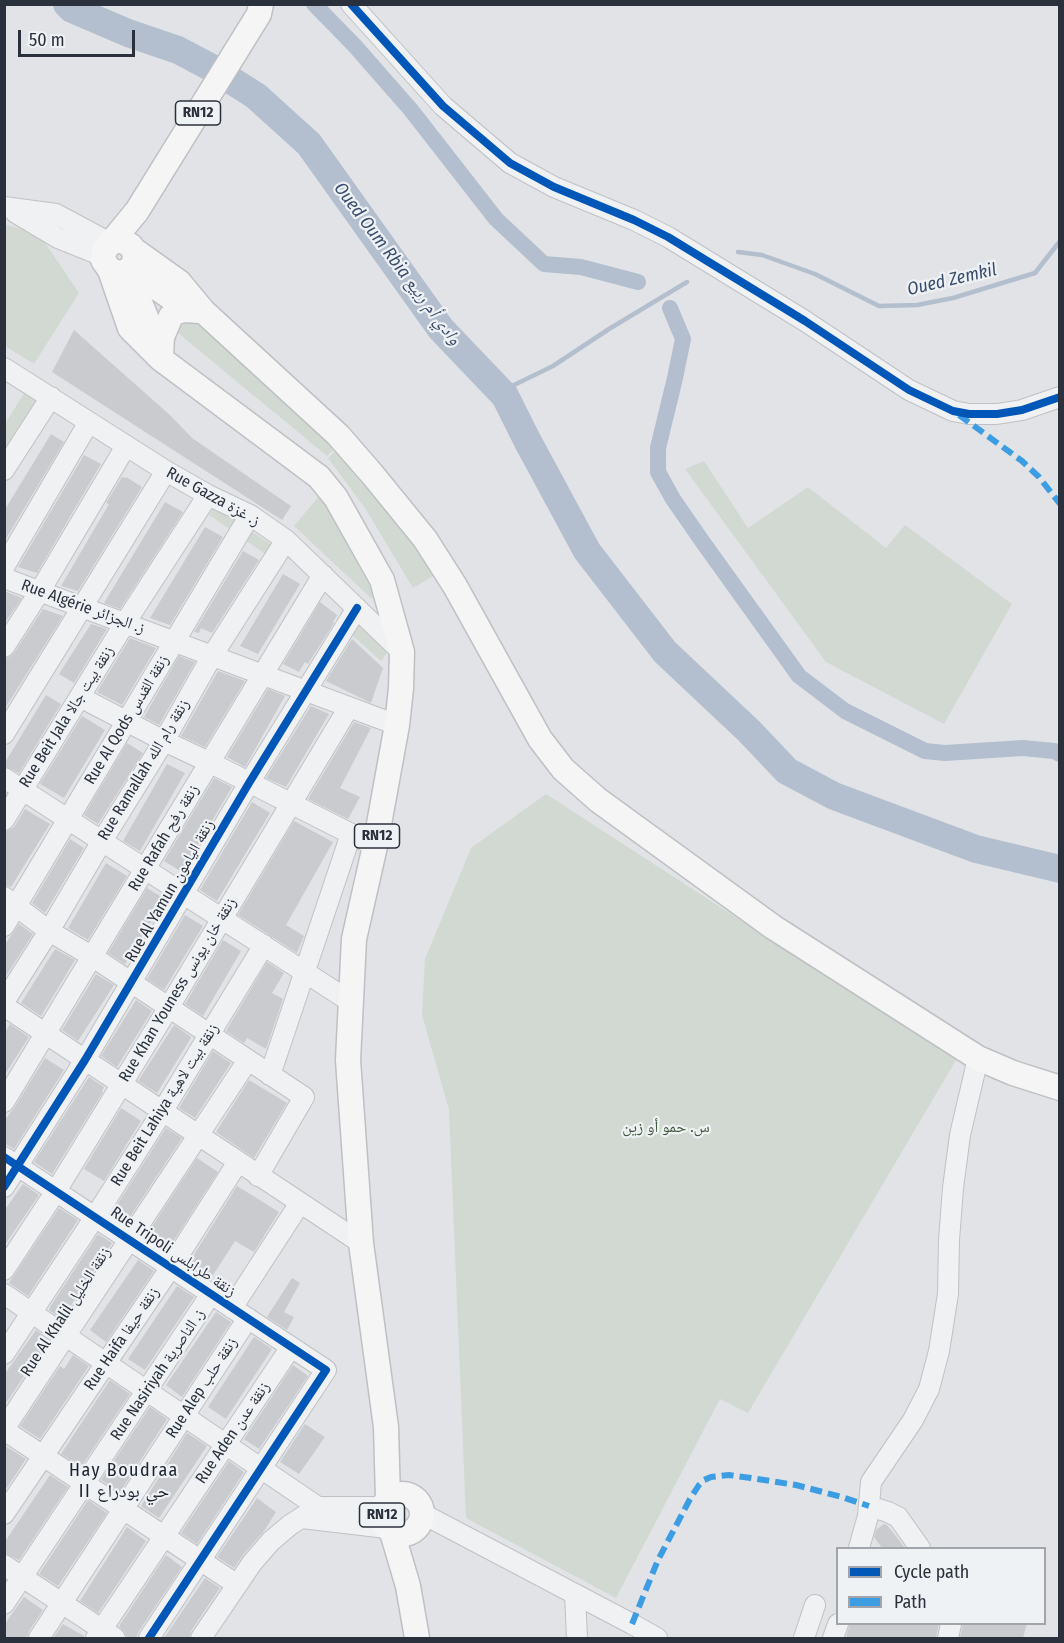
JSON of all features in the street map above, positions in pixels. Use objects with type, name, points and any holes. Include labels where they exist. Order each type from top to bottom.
[{"type":"main road","name":"RN12","points":[[260,9],[137,211],[120,256],[130,328],[155,353],[319,477],[336,498],[381,580],[402,652],[397,725],[375,846],[354,939],[348,1060],[361,1243],[417,1638]]},
{"type":"main road","points":[[120,256],[174,300],[202,309],[338,435],[372,474],[425,539],[455,586],[540,739],[563,769],[598,800],[773,927],[978,1058],[1013,1073],[1059,1088]]},
{"type":"main road","points":[[155,353],[171,316],[184,310],[202,309]]},
{"type":"street","points":[[351,4],[443,106],[510,163],[554,187],[634,220],[668,237],[786,309],[909,390],[953,411],[969,414],[997,414],[1022,410],[1059,398]]},
{"type":"street","points":[[7,208],[56,214],[120,256]]},
{"type":"street","name":"Rue Gazza ز. غزة","points":[[8,378],[51,397],[166,471],[250,515],[286,540],[402,652]]},
{"type":"street","points":[[4,470],[51,397]]},
{"type":"street","points":[[4,567],[89,422]]},
{"type":"street","points":[[4,647],[126,446]]},
{"type":"street","points":[[4,734],[166,471]]},
{"type":"street","name":"Rue Beit Jala زنقة بيت جالا","points":[[4,820],[125,623],[208,495]]},
{"type":"street","name":"Rue Al Qods زنقة القدس","points":[[4,926],[10,901],[68,819],[250,515]]},
{"type":"street","name":"Rue Ramallah زنقة رام الله","points":[[4,1004],[164,741],[212,656],[286,540]]},
{"type":"street","name":"Rue Rafah زنقة رفح","points":[[4,1102],[323,575]]},
{"type":"street","name":"Rue Algérie ز. الجزائر","points":[[4,578],[397,725]]},
{"type":"street","name":"Rue Al Yamun زنقة اليامون","points":[[4,1187],[11,1161],[85,1060],[249,783],[357,608]]},
{"type":"street","points":[[80,697],[375,846]]},
{"type":"street","name":"Rue Khan Youness زنقة خان يونس","points":[[4,1270],[56,1191],[169,1007],[349,707]]},
{"type":"street","points":[[4,778],[351,1002]]},
{"type":"street","points":[[270,1074],[351,834]]},
{"type":"street","points":[[10,901],[49,931],[132,982],[304,1097],[258,1176]]},
{"type":"street","name":"Rue Beit Lahiya زنقة بيت لاهية","points":[[4,1354],[33,1313],[162,1112],[264,945]]},
{"type":"street","points":[[4,1004],[45,1035],[361,1243]]},
{"type":"street","points":[[859,1547],[868,1516],[871,1482],[914,1420],[929,1389],[939,1351],[948,1294],[949,1240],[960,1135],[978,1058]]},
{"type":"street","name":"Rue Al Khalil زنقة الخليل","points":[[4,1430],[248,1060]]},
{"type":"street","name":"Rue Tripoli زنقة طرابلس","points":[[11,1161],[326,1370],[261,1468]]},
{"type":"street","name":"Rue Haifa زنقة حيفا","points":[[4,1514],[171,1267],[238,1162]]},
{"type":"street","name":"Rue Alep زنقة حلب","points":[[39,1638],[183,1416],[300,1203]]},
{"type":"street","points":[[4,1294],[261,1468],[310,1512]]},
{"type":"street","name":"Rue Nasiriyah ز. الناصرية","points":[[4,1604],[212,1294]]},
{"type":"street","name":"Rue Aden زنقة عدن","points":[[104,1636],[225,1444],[291,1347]]},
{"type":"street","points":[[4,1430],[236,1584]]},
{"type":"street","points":[[149,1638],[261,1468]]},
{"type":"street","points":[[869,1506],[898,1517],[919,1547]]},
{"type":"street","points":[[201,1638],[236,1584],[271,1541],[310,1512],[400,1515],[575,1594],[630,1631],[657,1638]]},
{"type":"street","points":[[4,1565],[104,1636]]},
{"type":"street","points":[[575,1594],[577,1638]]},
{"type":"street","points":[[804,1638],[815,1605]]},
{"type":"green space","points":[[4,224],[39,234],[79,293],[34,364],[5,346]]},
{"type":"green space","points":[[190,316],[338,445],[327,456],[178,333],[181,322]]},
{"type":"green space","points":[[26,390],[45,402],[5,465],[5,424]]},
{"type":"green space","points":[[340,447],[440,572],[413,588],[365,508],[328,458]]},
{"type":"green space","points":[[704,461],[748,528],[808,487],[886,548],[905,525],[1012,604],[944,724],[826,662],[685,469]]},
{"type":"green space","points":[[320,495],[375,596],[371,598],[294,526]]},
{"type":"green space","points":[[214,507],[237,521],[231,530],[209,515]]},
{"type":"green space","points":[[251,531],[274,546],[267,555],[245,540]]},
{"type":"green space","points":[[360,621],[390,649],[381,661],[351,634]]},
{"type":"green space","name":"س. حمو أو زين","points":[[546,794],[956,1060],[748,1413],[720,1399],[616,1598],[466,1518],[449,1110],[422,1015],[425,959],[471,848]]},
{"type":"building","points":[[74,330],[171,416],[192,438],[291,506],[282,520],[52,372]]},
{"type":"building","points":[[51,434],[64,442],[4,542],[4,511]]},
{"type":"building","points":[[84,455],[101,464],[37,573],[18,567]]},
{"type":"building","points":[[122,477],[142,487],[78,591],[61,586],[109,504],[106,503]]},
{"type":"building","points":[[165,502],[183,512],[120,609],[104,603]]},
{"type":"building","points":[[205,527],[223,537],[170,625],[150,618]]},
{"type":"building","points":[[243,551],[259,560],[212,633],[201,628],[199,633],[194,632]]},
{"type":"building","points":[[283,574],[300,584],[258,654],[240,646]]},
{"type":"building","points":[[4,591],[22,598],[4,624]]},
{"type":"building","points":[[320,602],[337,615],[308,664],[305,662],[299,672],[283,664]]},
{"type":"building","points":[[43,609],[63,616],[4,710],[4,659],[14,653]]},
{"type":"building","points":[[91,624],[107,629],[74,683],[59,674]]},
{"type":"building","points":[[130,638],[156,648],[122,705],[97,692]]},
{"type":"building","points":[[352,639],[383,668],[371,703],[326,681]]},
{"type":"building","points":[[179,656],[195,662],[159,725],[144,717]]},
{"type":"building","points":[[218,671],[245,681],[205,747],[181,736]]},
{"type":"building","points":[[268,689],[285,696],[245,767],[227,757]]},
{"type":"building","points":[[46,695],[61,704],[19,773],[4,764]]},
{"type":"building","points":[[311,706],[329,714],[286,787],[266,778]]},
{"type":"building","points":[[82,716],[105,730],[64,798],[40,784]]},
{"type":"building","points":[[354,722],[371,728],[340,788],[360,797],[348,819],[308,799]]},
{"type":"building","points":[[127,743],[143,753],[98,824],[84,815]]},
{"type":"building","points":[[167,764],[185,773],[140,851],[123,841]]},
{"type":"building","points":[[214,778],[232,787],[182,872],[164,861]]},
{"type":"building","points":[[252,802],[270,813],[217,901],[200,890]]},
{"type":"building","points":[[25,809],[50,824],[11,887],[4,885],[4,832],[14,827]]},
{"type":"building","points":[[294,821],[333,842],[286,925],[304,936],[297,953],[238,915]]},
{"type":"building","points":[[70,839],[84,848],[45,913],[32,903]]},
{"type":"building","points":[[106,863],[127,876],[88,940],[68,928]]},
{"type":"building","points":[[147,888],[165,899],[125,964],[108,953]]},
{"type":"building","points":[[185,915],[203,926],[164,990],[147,979]]},
{"type":"building","points":[[19,924],[33,934],[4,979],[4,946]]},
{"type":"building","points":[[223,940],[241,951],[203,1016],[185,1004]]},
{"type":"building","points":[[55,949],[75,960],[41,1016],[21,1003]]},
{"type":"building","points":[[267,962],[284,973],[272,993],[283,999],[266,1049],[247,1038],[244,1043],[226,1031]]},
{"type":"building","points":[[96,974],[114,985],[78,1041],[62,1030]]},
{"type":"building","points":[[136,1000],[152,1011],[117,1067],[101,1056]]},
{"type":"building","points":[[10,1024],[29,1037],[4,1076],[4,1034]]},
{"type":"building","points":[[174,1025],[191,1038],[157,1093],[138,1081]]},
{"type":"building","points":[[213,1051],[231,1063],[195,1118],[179,1108]]},
{"type":"building","points":[[45,1058],[64,1070],[14,1149],[4,1143],[4,1121]]},
{"type":"building","points":[[89,1077],[104,1087],[103,1092],[52,1174],[34,1162]]},
{"type":"building","points":[[249,1080],[287,1103],[254,1158],[216,1132]]},
{"type":"building","points":[[121,1108],[141,1121],[104,1181],[84,1169]]},
{"type":"building","points":[[166,1128],[182,1138],[126,1223],[111,1214]]},
{"type":"building","points":[[197,1158],[218,1172],[169,1248],[147,1234]]},
{"type":"building","points":[[23,1184],[39,1195],[4,1246],[4,1211]]},
{"type":"building","points":[[237,1186],[279,1212],[254,1252],[235,1241],[213,1275],[190,1261]]},
{"type":"building","points":[[59,1208],[78,1220],[28,1296],[9,1283]]},
{"type":"building","points":[[98,1234],[112,1243],[62,1319],[49,1310],[50,1307]]},
{"type":"building","points":[[138,1260],[154,1271],[106,1342],[90,1330]]},
{"type":"building","points":[[292,1278],[300,1283],[284,1312],[294,1317],[287,1330],[267,1317]]},
{"type":"building","points":[[177,1286],[194,1297],[145,1370],[128,1359]]},
{"type":"building","points":[[216,1312],[231,1322],[182,1397],[166,1385]]},
{"type":"building","points":[[36,1330],[49,1339],[4,1406],[4,1375]]},
{"type":"building","points":[[254,1337],[272,1349],[226,1419],[208,1407]]},
{"type":"building","points":[[73,1355],[89,1366],[40,1439],[20,1426],[60,1366],[64,1369]]},
{"type":"building","points":[[293,1365],[308,1376],[259,1449],[244,1439]]},
{"type":"building","points":[[110,1380],[130,1394],[81,1467],[61,1454]]},
{"type":"building","points":[[150,1407],[167,1419],[120,1492],[101,1480]]},
{"type":"building","points":[[305,1424],[325,1437],[299,1474],[280,1462]]},
{"type":"building","points":[[187,1433],[207,1446],[159,1518],[141,1506]]},
{"type":"building","points":[[4,1445],[26,1459],[4,1492]]},
{"type":"building","points":[[229,1461],[244,1472],[197,1544],[181,1533]]},
{"type":"building","points":[[50,1475],[68,1487],[19,1560],[4,1553],[4,1543]]},
{"type":"building","points":[[257,1498],[276,1512],[264,1531],[234,1568],[217,1557]]},
{"type":"building","points":[[88,1500],[107,1513],[58,1586],[39,1574]]},
{"type":"building","points":[[884,1524],[887,1525],[904,1547],[881,1547],[874,1537],[876,1530]]},
{"type":"building","points":[[127,1527],[146,1541],[98,1613],[80,1601]]},
{"type":"building","points":[[166,1555],[182,1567],[136,1638],[127,1638],[119,1626]]},
{"type":"building","points":[[205,1578],[220,1588],[191,1631],[189,1638],[164,1638]]},
{"type":"building","points":[[24,1597],[43,1610],[27,1638],[4,1638],[4,1625]]},
{"type":"building","points":[[63,1624],[84,1636],[84,1638],[53,1638]]},
{"type":"building","points":[[849,1625],[939,1625],[936,1638],[846,1638]]},
{"type":"building","points":[[963,1625],[1026,1625],[1023,1638],[960,1638]]},
{"type":"waterway","name":"Oued Oum Rbia وادي أم ربيع","points":[[67,4],[72,9],[128,33],[178,50],[212,68],[256,96],[309,144],[441,329],[505,396],[587,551],[665,652],[749,731],[787,771],[834,796],[976,849],[1060,869]]},
{"type":"waterway","points":[[314,4],[355,46],[411,110],[496,219],[544,264],[581,267],[638,282]]},
{"type":"waterway","name":"Oued Zemkil","points":[[738,252],[762,255],[815,274],[879,306],[917,305],[953,298],[1035,273],[1060,241]]},
{"type":"waterway","name":"Oued Zemkil","points":[[505,396],[510,387],[553,366],[687,282]]},
{"type":"waterway","points":[[670,308],[683,339],[658,448],[658,472],[673,499],[702,541],[799,676],[845,711],[925,751],[945,753],[1023,748],[1054,751],[1060,754]]},
{"type":"marked path","points":[[959,415],[1022,461],[1039,477],[1060,504]]},
{"type":"marked path","points":[[632,1624],[658,1560],[690,1499],[704,1480],[729,1475],[796,1485],[869,1506]]},
{"type":"cycle path","points":[[351,4],[443,106],[510,163],[554,187],[634,220],[668,237],[805,321],[909,390],[953,411],[969,414],[997,414],[1022,410],[1060,397]]},
{"type":"cycle path","points":[[4,1187],[85,1060],[249,783],[357,608]]},
{"type":"cycle path","points":[[4,1157],[326,1370],[149,1638]]},
{"type":"district","name":"Hay Boudraa II حي بودراع","points":[[124,1481]]}]
